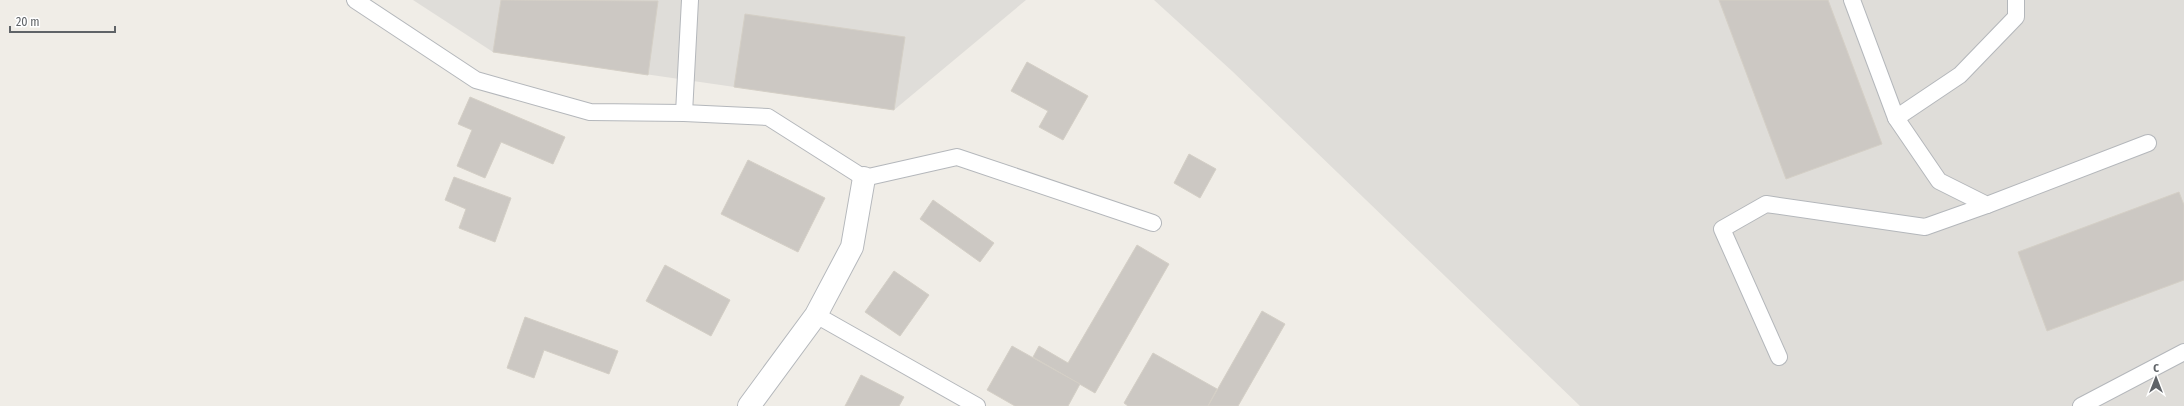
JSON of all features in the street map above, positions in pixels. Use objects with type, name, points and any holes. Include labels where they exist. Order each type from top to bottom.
[{"type":"street","points":[[749,406],[816,315],[852,247],[864,178]]},
{"type":"lane","points":[[354,0],[476,80],[590,112],[684,113],[768,117],[864,178],[956,157],[1153,223]]},
{"type":"lane","points":[[684,113],[690,0]]},
{"type":"lane","points":[[1852,0],[1896,118],[1939,181],[1986,205]]},
{"type":"lane","points":[[1896,118],[1960,74],[2016,17],[2016,0]]},
{"type":"lane","points":[[1779,357],[1722,229],[1766,204],[1925,227],[2148,143]]},
{"type":"lane","points":[[816,315],[977,406]]},
{"type":"lane","points":[[2081,406],[2184,352]]},
{"type":"shaded area","points":[[413,0],[1026,0],[894,110],[493,52]]},
{"type":"shaded area","points":[[1154,0],[2184,0],[2184,406],[1580,406],[1232,71]]},
{"type":"building","points":[[501,0],[658,1],[648,75],[493,52]]},
{"type":"building","points":[[1719,0],[1828,0],[1882,144],[1786,179]]},
{"type":"building","points":[[745,14],[905,37],[894,110],[734,87]]},
{"type":"building","points":[[1027,62],[1088,96],[1063,140],[1039,127],[1048,111],[1011,91]]},
{"type":"building","points":[[470,97],[565,137],[553,164],[501,142],[485,178],[457,166],[472,130],[458,124]]},
{"type":"building","points":[[1189,154],[1216,169],[1200,198],[1174,183]]},
{"type":"building","points":[[748,160],[825,198],[798,252],[721,214]]},
{"type":"building","points":[[454,177],[511,198],[495,242],[459,228],[466,209],[445,200]]},
{"type":"building","points":[[2179,192],[2184,205],[2184,280],[2047,331],[2018,252]]},
{"type":"building","points":[[933,200],[994,243],[980,262],[920,219]]},
{"type":"building","points":[[1137,245],[1169,264],[1095,393],[1033,357],[1039,346],[1068,363]]},
{"type":"building","points":[[665,265],[730,300],[711,336],[646,301]]},
{"type":"building","points":[[894,271],[929,295],[900,336],[865,312]]},
{"type":"building","points":[[1262,311],[1285,324],[1238,406],[1208,406]]},
{"type":"building","points":[[525,317],[618,351],[609,374],[544,350],[534,378],[507,368]]},
{"type":"building","points":[[1012,346],[1080,384],[1068,406],[1015,406],[987,390]]},
{"type":"building","points":[[1153,353],[1217,389],[1208,406],[1128,406],[1124,403]]},
{"type":"building","points":[[861,375],[904,397],[899,406],[845,406]]}]
